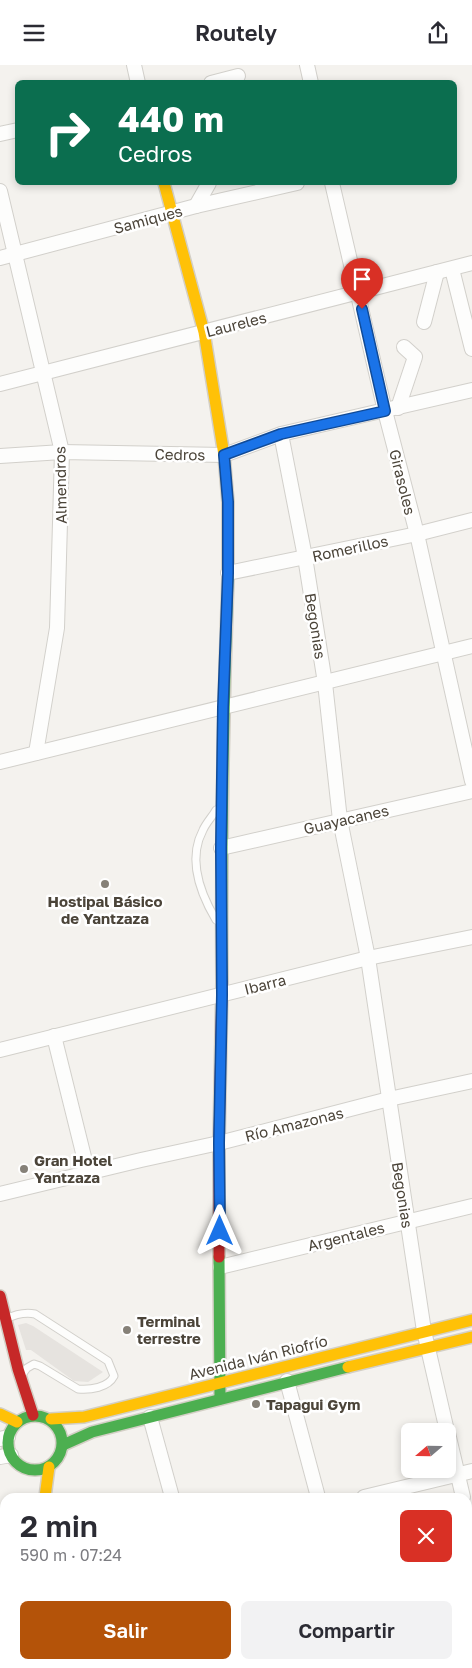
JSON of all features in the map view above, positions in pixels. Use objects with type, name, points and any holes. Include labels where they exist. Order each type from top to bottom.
[{"type":"street","points":[[134,65],[137,80]]},
{"type":"street","points":[[307,65],[310,80]]},
{"type":"street","points":[[220,80],[237,75]]},
{"type":"street","points":[[0,134],[15,131]]},
{"type":"street","points":[[165,185],[204,332],[224,455],[228,502],[221,848],[220,1399]]},
{"type":"street","points":[[196,206],[208,185]]},
{"type":"street","name":"Samiques","points":[[0,258],[172,212],[289,185]]},
{"type":"street","name":"Girasoles","points":[[332,185],[358,292],[392,409],[417,534],[472,781]]},
{"type":"street","name":"Almendros","points":[[0,191],[62,452],[57,628],[36,753]]},
{"type":"street","name":"Laureles","points":[[0,384],[472,263]]},
{"type":"street","points":[[452,269],[472,349]]},
{"type":"street","points":[[424,322],[437,272]]},
{"type":"street","points":[[392,409],[415,357],[404,347]]},
{"type":"street","name":"Cedros","points":[[0,456],[62,452],[224,455],[281,434],[472,390]]},
{"type":"street","name":"Begonias","points":[[281,434],[305,557],[324,683],[340,820],[368,958],[424,1331],[445,1423]]},
{"type":"street","name":"Romerillos","points":[[228,573],[417,534],[472,520]]},
{"type":"street","points":[[0,762],[472,646]]},
{"type":"street","name":"Guayacanes","points":[[221,848],[472,791]]},
{"type":"street","name":"Ibarra","points":[[0,1050],[368,958],[472,937]]},
{"type":"street","points":[[54,1036],[88,1173]]},
{"type":"street","name":"Río Amazonas","points":[[0,1194],[219,1143],[389,1099],[472,1081]]},
{"type":"street","name":"Argentales","points":[[220,1267],[472,1205]]},
{"type":"street","points":[[0,1296],[20,1377],[33,1415]]},
{"type":"street","name":"Avenida Iván Riofrío","points":[[50,1419],[84,1417],[472,1320]]},
{"type":"street","name":"Avenida Iván Riofrío","points":[[63,1445],[92,1432],[287,1381],[472,1337]]},
{"type":"street","points":[[287,1381],[317,1493]]},
{"type":"street","points":[[0,1414],[17,1422]]},
{"type":"street","points":[[33,1415],[50,1419],[62,1435],[63,1445],[60,1456],[49,1467],[28,1470],[5,1456],[8,1446],[3,1437],[17,1422],[24,1417],[33,1415]]},
{"type":"street","points":[[150,1417],[171,1493]]},
{"type":"street","points":[[46,1493],[49,1467]]},
{"type":"street","points":[[28,1470],[39,1493]]},
{"type":"street","name":"Begonias","points":[[456,1470],[462,1493]]},
{"type":"street","points":[[380,1493],[472,1471]]},
{"type":"lane","points":[[222,802],[202,831],[195,854],[199,885],[210,910],[222,930]]},
{"type":"lane","points":[[6,1319],[16,1314],[35,1314],[108,1361],[114,1375],[111,1381],[104,1385],[85,1389],[78,1389],[34,1364],[27,1368],[20,1377]]},
{"type":"shaded area","points":[[26,1323],[103,1372],[88,1382],[74,1381],[31,1350],[26,1350],[18,1325]]},
{"type":"traffic: fast","points":[[222,982],[223,780],[228,577]]},
{"type":"traffic: fast","points":[[219,1257],[220,1399]]},
{"type":"traffic: fast","points":[[63,1445],[92,1432],[348,1367]]},
{"type":"traffic: fast","points":[[30,1416],[40,1416],[50,1420],[58,1428],[62,1443],[58,1458],[50,1466],[40,1470],[30,1470],[20,1466],[12,1458],[8,1448],[8,1438],[12,1428],[20,1420],[30,1416]]},
{"type":"traffic: slow","points":[[165,185],[204,332],[224,455],[228,502],[228,577]]},
{"type":"traffic: slow","points":[[51,1419],[84,1417],[472,1320]]},
{"type":"traffic: slow","points":[[348,1367],[472,1337]]},
{"type":"traffic: slow","points":[[0,1414],[17,1422]]},
{"type":"traffic: slow","points":[[46,1493],[49,1467]]},
{"type":"traffic: jam","points":[[219,1257],[222,982]]},
{"type":"traffic: jam","points":[[0,1296],[18,1369],[33,1415]]},
{"type":"place","name":"Hostipal Básico de Yantzaza","points":[[105,884]]},
{"type":"place","name":"Gran Hotel Yantzaza","points":[[24,1169]]},
{"type":"place","name":"Terminal terrestre","points":[[127,1330]]},
{"type":"place","name":"Tapagui Gym","points":[[256,1404]]},
{"type":"route","points":[[220,1231],[221,848],[223,707],[228,573],[228,502],[224,455],[281,434],[385,411],[362,309]]}]
